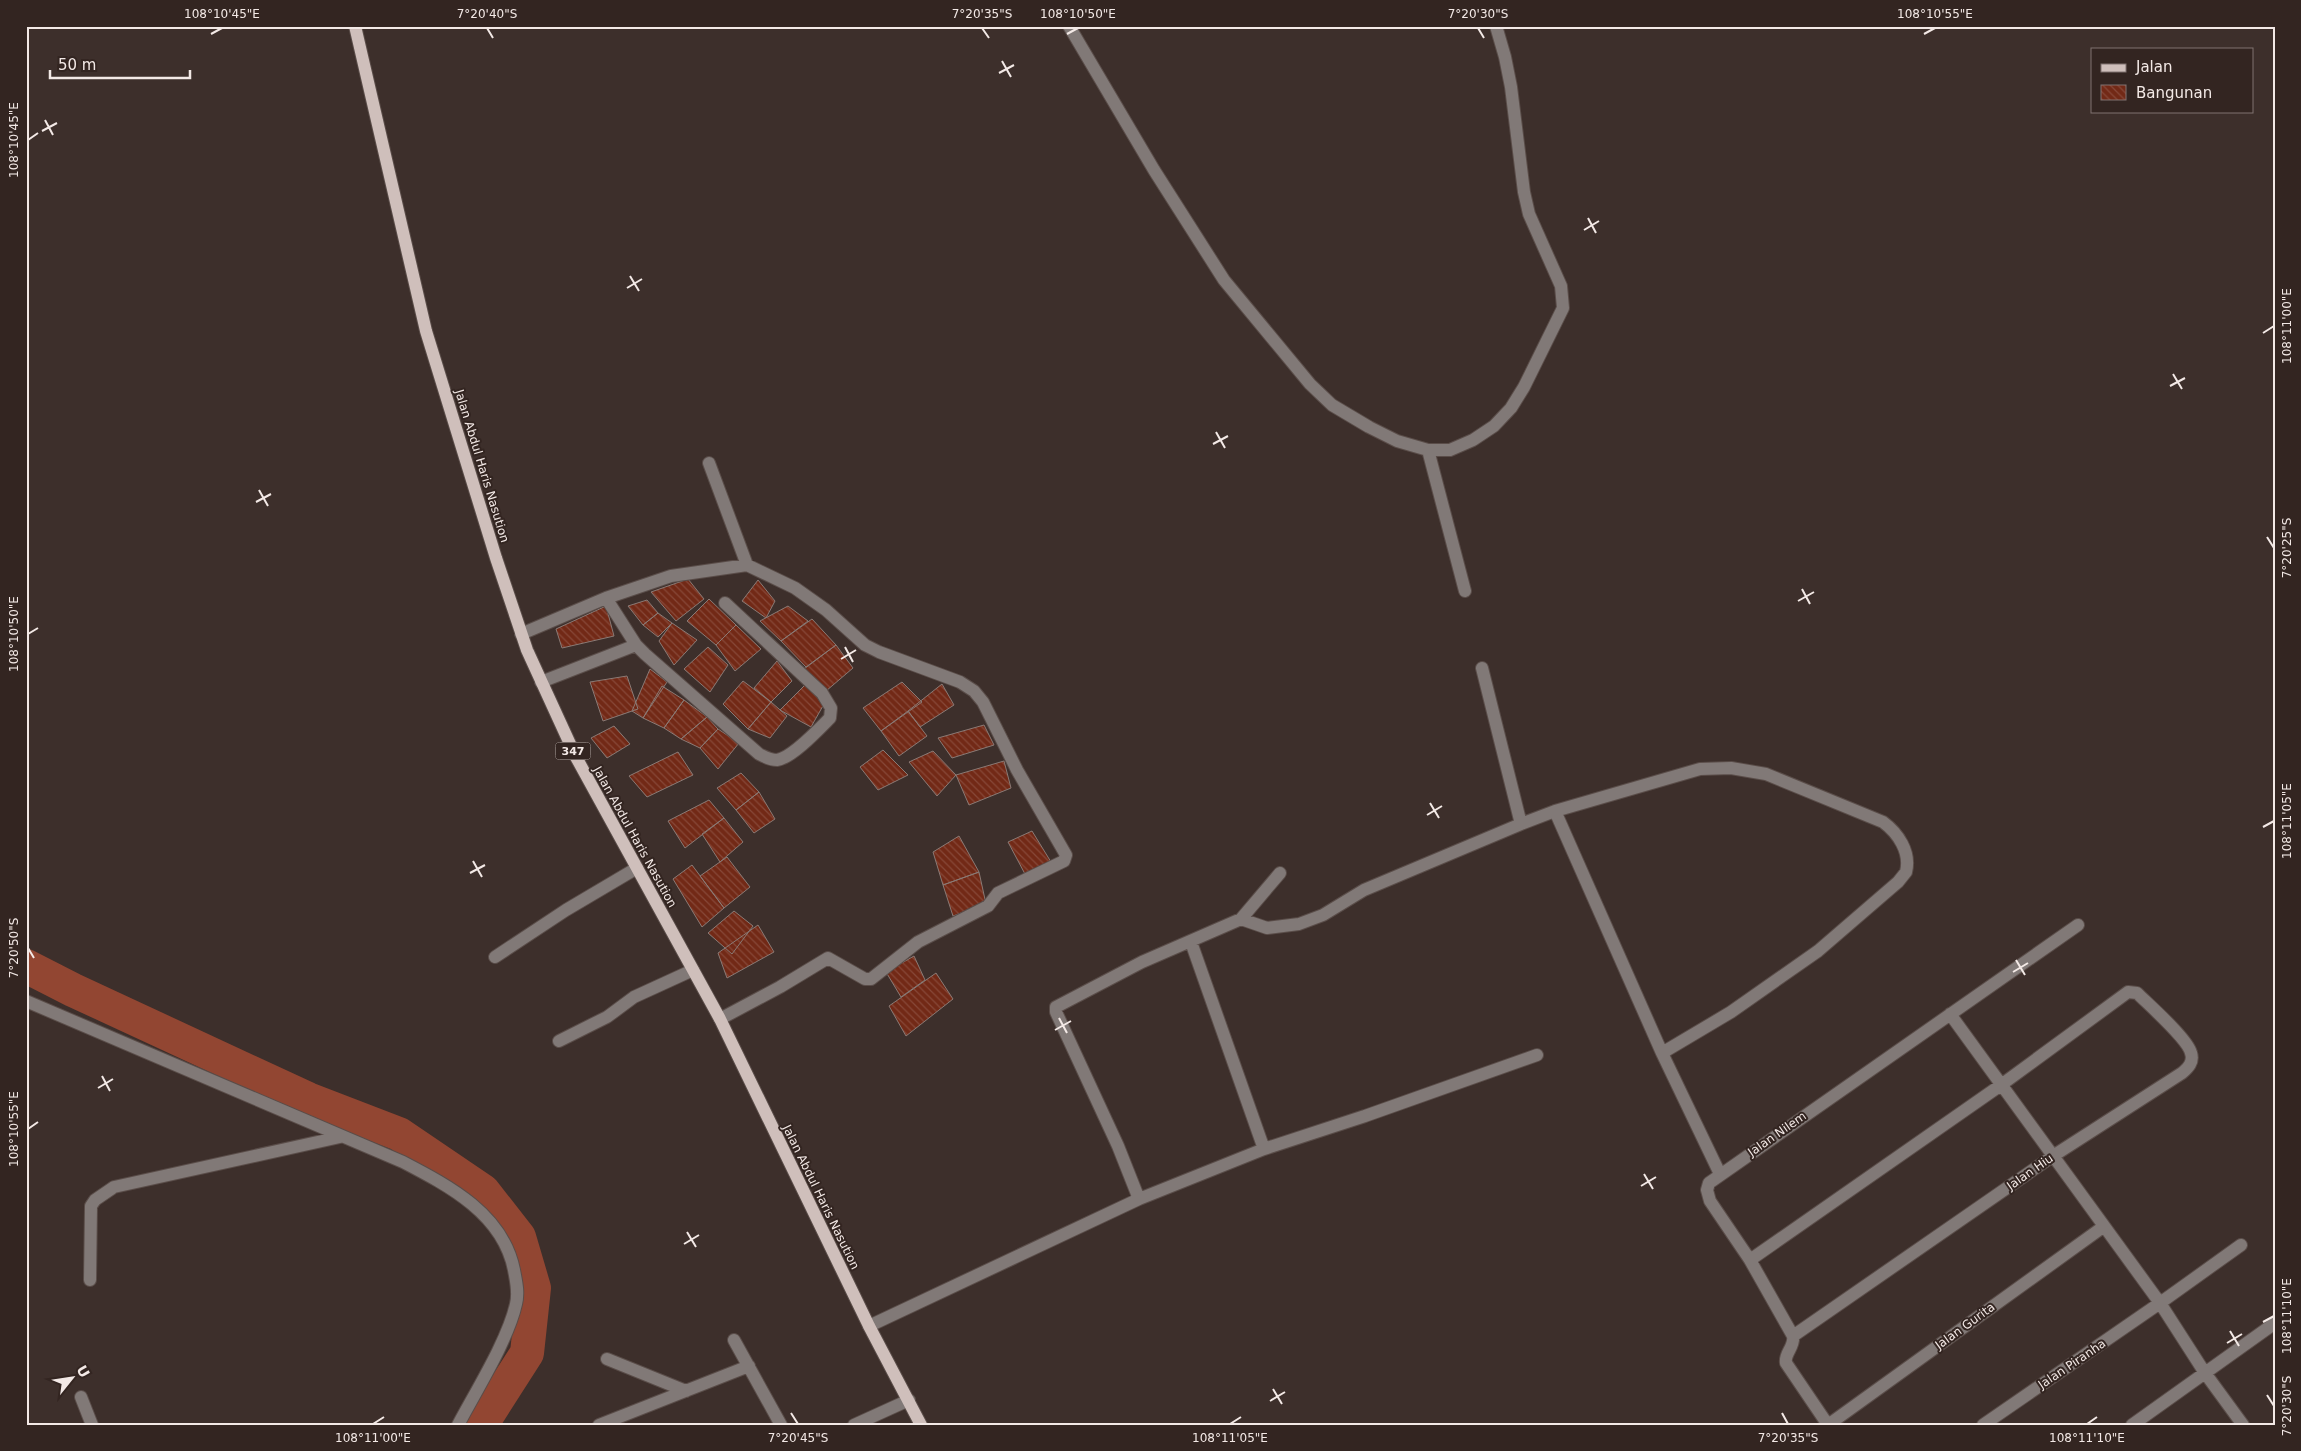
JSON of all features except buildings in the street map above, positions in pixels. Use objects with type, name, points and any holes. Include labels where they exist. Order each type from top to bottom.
[{"type":"main road","name":"Jalan Abdul Haris Nasution","points":[[355,26],[426,331],[521,634],[576,757],[720,1019],[869,1326],[921,1425]]},
{"type":"street","points":[[1069,26],[1154,170],[1224,280],[1310,384],[1332,405],[1369,427],[1397,440],[1428,450],[1450,450],[1472,440],[1494,426],[1511,408],[1524,387],[1563,308],[1560,286],[1545,254],[1527,206],[1514,102],[1505,57],[1496,26]]},
{"type":"street","points":[[1428,450],[1465,591]]},
{"type":"street","points":[[709,463],[747,566]]},
{"type":"street","points":[[521,634],[606,598],[671,576],[747,566],[795,588],[826,610],[865,645],[960,682],[974,692],[983,702],[1017,770],[1066,858],[998,893],[988,906],[918,942],[871,978],[866,979],[828,958],[780,987],[720,1019]]},
{"type":"street","points":[[606,598],[636,644],[759,754],[768,759],[779,760],[791,753],[830,718],[831,708],[822,693],[725,603]]},
{"type":"street","points":[[541,682],[636,644]]},
{"type":"street","points":[[1482,668],[1521,824]]},
{"type":"street","points":[[1241,919],[1268,928],[1299,924],[1323,915],[1364,890],[1521,824],[1555,811],[1700,770],[1731,768],[1766,774],[1883,822],[1890,827],[1902,842],[1907,859],[1906,872],[1886,892],[1818,952],[1731,1012],[1662,1053]]},
{"type":"street","points":[[1555,811],[1662,1053],[1720,1174]]},
{"type":"street","points":[[495,957],[566,910],[637,868]]},
{"type":"street","points":[[1139,1199],[1118,1146],[1055,1008],[1057,1005],[1142,962],[1241,919],[1280,873]]},
{"type":"street","name":"Jalan Nilem","points":[[1793,1336],[1750,1260],[1710,1201],[1707,1190],[1709,1183],[2078,925]]},
{"type":"street","points":[[1191,942],[1264,1149]]},
{"type":"street","points":[[559,1041],[607,1017],[634,997],[693,970]]},
{"type":"street","name":"Jalan Hiu","points":[[1793,1336],[2053,1156],[2189,1067],[2191,1053],[2185,1042],[2137,992],[2128,992],[2117,998],[2001,1085]]},
{"type":"street","points":[[26,1001],[340,1137],[403,1162],[435,1178],[465,1198],[498,1230],[508,1247],[517,1286],[516,1303],[501,1343],[458,1425]]},
{"type":"street","points":[[1950,1014],[2103,1228],[2160,1304],[2205,1373],[2243,1425]]},
{"type":"street","points":[[869,1326],[1139,1199],[1264,1149],[1366,1116],[1537,1055]]},
{"type":"street","points":[[1750,1260],[2001,1085]]},
{"type":"street","points":[[90,1280],[90,1211],[95,1200],[103,1193],[127,1183],[340,1137]]},
{"type":"street","name":"Jalan Gurita","points":[[1828,1425],[2103,1228]]},
{"type":"street","name":"Jalan Piranha","points":[[1983,1425],[2160,1304],[2241,1245]]},
{"type":"street","points":[[2132,1425],[2275,1323]]},
{"type":"street","points":[[1793,1336],[1794,1342],[1786,1357],[1786,1363],[1828,1425]]},
{"type":"street","points":[[734,1340],[781,1425]]},
{"type":"street","points":[[607,1359],[686,1390]]},
{"type":"street","points":[[599,1425],[749,1366]]},
{"type":"street","points":[[81,1397],[92,1425]]},
{"type":"street","points":[[854,1425],[909,1400]]},
{"type":"waterway","points":[[26,966],[73,990],[308,1099],[399,1134],[483,1191],[519,1237],[534,1288],[527,1353],[481,1425]]}]
